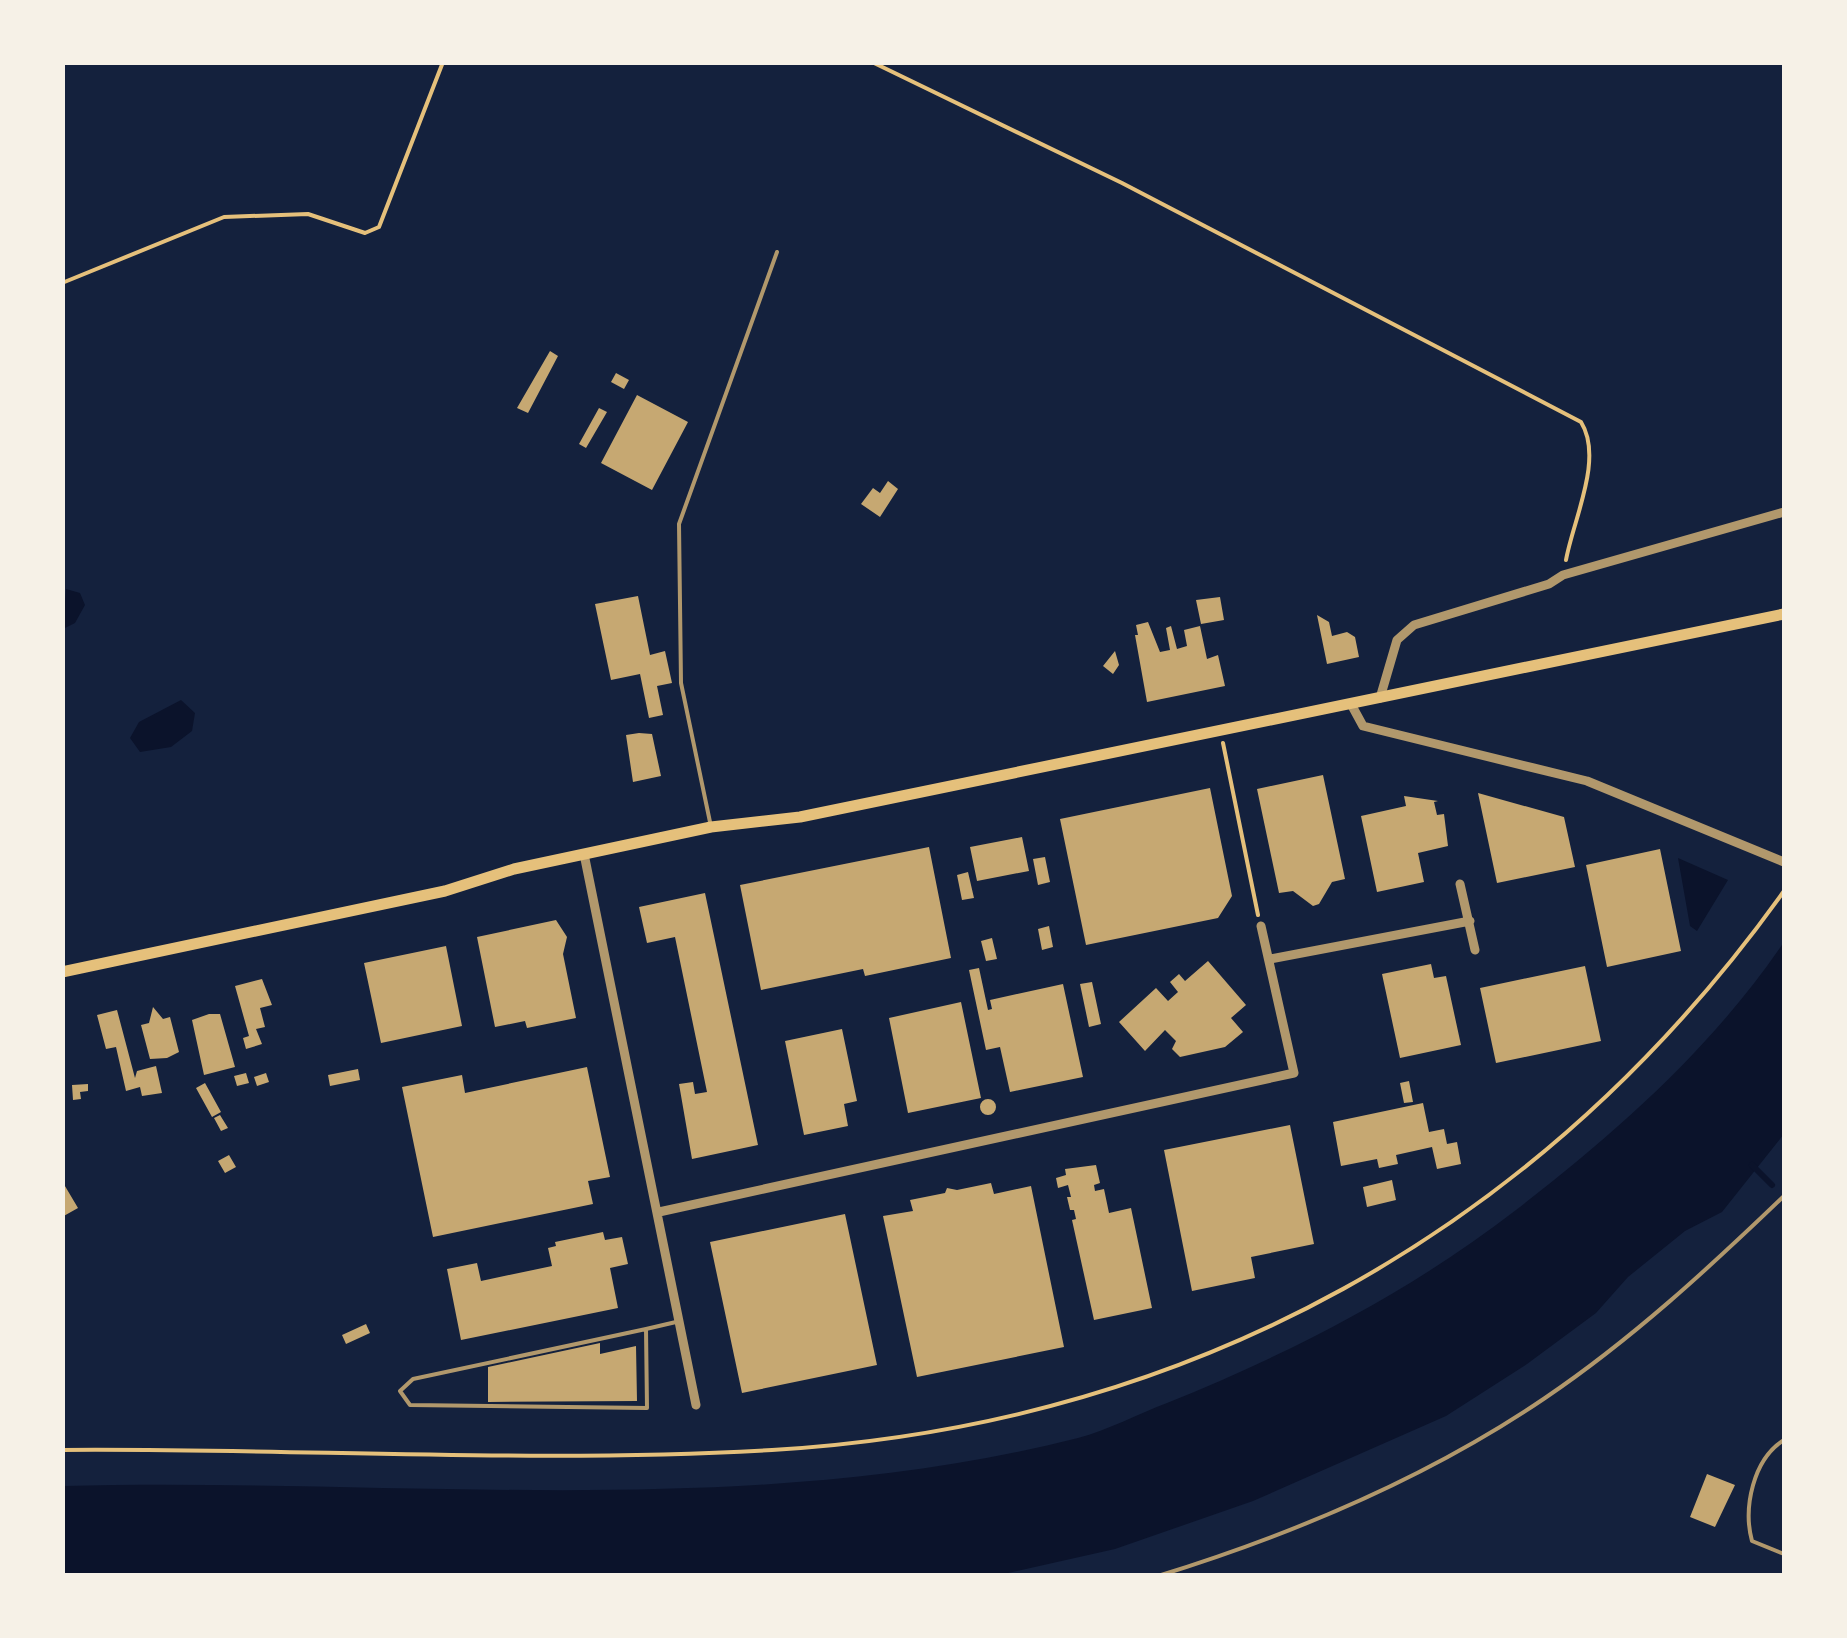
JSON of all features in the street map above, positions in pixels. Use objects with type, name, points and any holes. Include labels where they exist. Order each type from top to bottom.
[{"type":"main road","points":[[62,972],[444,892],[584,854],[711,827],[800,816],[1784,614]]},
{"type":"street","points":[[1380,698],[1397,640],[1406,630],[1549,584],[1563,575],[1784,512]]},
{"type":"street","points":[[1351,704],[1363,726],[1587,781],[1784,862]]},
{"type":"street","points":[[584,854],[696,1405]]},
{"type":"street","points":[[1460,884],[1475,950]]},
{"type":"street","points":[[1270,959],[1470,921]]},
{"type":"street","points":[[659,1212],[1294,1073],[1260,926]]},
{"type":"lane","points":[[711,827],[681,684],[679,524],[777,252]]},
{"type":"lane","points":[[1158,1576],[1254,1546],[1374,1495],[1544,1398],[1680,1295],[1784,1196]]},
{"type":"lane","points":[[646,1329],[647,1408],[410,1405],[400,1392],[413,1378],[680,1321]]},
{"type":"lane","points":[[1784,1440],[1770,1449],[1744,1514],[1752,1541],[1784,1554]]},
{"type":"path","points":[[62,282],[224,217],[308,214],[365,232],[379,227],[442,62]]},
{"type":"path","points":[[872,62],[1122,183],[1581,422],[1588,434],[1590,453],[1563,575]]},
{"type":"path","points":[[1220,729],[1260,926]]},
{"type":"path","points":[[62,1450],[776,1450],[902,1435],[1044,1410],[1126,1387],[1327,1298],[1400,1257],[1494,1193],[1580,1123],[1661,1044],[1740,952],[1784,891]]},
{"type":"water","points":[[66,589],[80,593],[85,605],[75,623],[63,629]]},
{"type":"water","points":[[181,700],[195,713],[192,731],[171,747],[140,752],[130,738],[139,722]]},
{"type":"water","points":[[1678,858],[1728,880],[1697,931],[1690,926]]},
{"type":"water","points":[[1784,942],[1784,1134],[1722,1212],[1685,1231],[1628,1277],[1596,1313],[1446,1416],[1253,1501],[1115,1549],[999,1575],[63,1575],[63,1486],[700,1488],[827,1480],[953,1464],[1100,1431],[1304,1342],[1392,1294],[1476,1240],[1590,1150],[1661,1086],[1726,1018]]},
{"type":"building","points":[[550,351],[558,356],[528,413],[517,408]]},
{"type":"building","points":[[616,373],[629,380],[624,389],[611,382]]},
{"type":"building","points":[[637,395],[688,422],[652,490],[601,463]]},
{"type":"building","points":[[599,408],[607,412],[586,448],[579,444]]},
{"type":"building","points":[[888,481],[898,489],[880,517],[861,504],[873,488],[880,493]]},
{"type":"building","points":[[638,596],[650,655],[665,651],[672,683],[657,686],[663,715],[649,718],[640,674],[611,680],[595,604]]},
{"type":"building","points":[[1220,597],[1224,620],[1201,624],[1196,600]]},
{"type":"building","points":[[1317,615],[1329,622],[1332,636],[1347,632],[1355,637],[1359,657],[1327,664]]},
{"type":"building","points":[[1148,622],[1160,652],[1170,650],[1166,628],[1171,626],[1177,649],[1187,646],[1184,630],[1200,626],[1207,659],[1218,655],[1225,686],[1147,702],[1135,635],[1136,625]]},
{"type":"building","points":[[1115,651],[1119,665],[1113,674],[1103,666]]},
{"type":"building","points":[[652,734],[661,776],[633,782],[626,735]]},
{"type":"building","points":[[1323,775],[1345,879],[1332,882],[1319,904],[1313,906],[1293,891],[1279,893],[1257,789]]},
{"type":"building","points":[[1210,788],[1232,896],[1218,918],[1086,945],[1060,819]]},
{"type":"building","points":[[1478,793],[1564,817],[1575,867],[1497,883]]},
{"type":"building","points":[[1404,796],[1438,801],[1434,802],[1437,815],[1444,814],[1448,846],[1418,853],[1424,882],[1377,892],[1361,816],[1406,806]]},
{"type":"building","points":[[1022,837],[1029,871],[977,881],[970,847]]},
{"type":"building","points":[[929,847],[951,958],[865,976],[863,969],[761,990],[740,885]]},
{"type":"building","points":[[1660,849],[1681,951],[1607,967],[1586,865]]},
{"type":"building","points":[[1045,857],[1050,882],[1038,885],[1033,859]]},
{"type":"building","points":[[968,872],[974,898],[962,900],[957,875]]},
{"type":"building","points":[[705,893],[758,1145],[692,1159],[679,1084],[693,1082],[695,1094],[707,1092],[675,937],[647,943],[639,907]]},
{"type":"building","points":[[556,920],[567,937],[563,954],[576,1018],[527,1028],[525,1021],[495,1027],[477,937]]},
{"type":"building","points":[[1049,926],[1053,947],[1042,950],[1038,929]]},
{"type":"building","points":[[992,938],[997,959],[986,961],[981,941]]},
{"type":"building","points":[[446,946],[462,1026],[381,1043],[364,963]]},
{"type":"building","points":[[1208,961],[1246,1005],[1231,1018],[1243,1032],[1225,1047],[1180,1057],[1172,1049],[1176,1041],[1165,1030],[1145,1051],[1119,1022],[1156,988],[1168,1001],[1178,992],[1170,982],[1179,974],[1185,981]]},
{"type":"building","points":[[1431,964],[1434,978],[1446,976],[1461,1045],[1400,1058],[1382,974]]},
{"type":"building","points":[[1585,966],[1601,1041],[1496,1063],[1480,988]]},
{"type":"building","points":[[979,968],[988,1010],[992,1009],[990,1000],[1063,984],[1083,1077],[1010,1092],[1000,1047],[986,1050],[969,970]]},
{"type":"building","points":[[262,979],[272,1005],[260,1008],[265,1027],[256,1029],[262,1044],[246,1049],[243,1038],[249,1036],[235,986]]},
{"type":"building","points":[[1092,982],[1101,1024],[1089,1027],[1080,984]]},
{"type":"building","points":[[961,1002],[981,1098],[908,1113],[889,1018]]},
{"type":"building","points":[[153,1007],[163,1019],[170,1017],[179,1052],[167,1058],[150,1059],[141,1025],[149,1023]]},
{"type":"building","points":[[117,1010],[135,1078],[137,1071],[156,1066],[162,1093],[142,1096],[140,1087],[126,1091],[116,1047],[106,1049],[97,1015]]},
{"type":"building","points":[[220,1014],[235,1067],[204,1075],[192,1020]]},
{"type":"building","points":[[842,1029],[857,1101],[844,1104],[848,1126],[804,1135],[785,1041]]},
{"type":"building","points":[[587,1067],[610,1177],[588,1181],[593,1204],[433,1237],[402,1087],[462,1075],[465,1093]]},
{"type":"building","points":[[358,1069],[360,1080],[330,1086],[328,1075]]},
{"type":"building","points":[[246,1073],[249,1083],[237,1086],[234,1076]]},
{"type":"building","points":[[266,1073],[269,1082],[257,1086],[254,1077]]},
{"type":"building","points":[[1409,1081],[1413,1102],[1404,1103],[1400,1083]]},
{"type":"building","points":[[205,1083],[221,1112],[212,1117],[196,1088]]},
{"type":"building","points":[[88,1084],[88,1091],[80,1092],[81,1099],[73,1100],[72,1085]]},
{"type":"building","points":[[988,1099],[996,1107],[988,1115],[980,1107]]},
{"type":"building","points":[[1423,1103],[1429,1132],[1444,1129],[1447,1144],[1457,1142],[1461,1164],[1437,1169],[1432,1147],[1396,1155],[1398,1164],[1379,1168],[1377,1159],[1341,1166],[1333,1122]]},
{"type":"building","points":[[220,1115],[228,1128],[221,1131],[214,1118]]},
{"type":"building","points":[[1290,1125],[1314,1244],[1251,1257],[1255,1278],[1192,1291],[1164,1150]]},
{"type":"building","points":[[229,1155],[236,1167],[225,1173],[218,1161]]},
{"type":"building","points":[[1096,1165],[1100,1183],[1094,1185],[1095,1191],[1104,1189],[1109,1213],[1131,1208],[1152,1308],[1094,1320],[1072,1220],[1076,1219],[1067,1197],[1071,1197],[1068,1185],[1058,1188],[1056,1178],[1066,1175],[1065,1169]]},
{"type":"building","points":[[1392,1180],[1396,1200],[1367,1207],[1363,1187]]},
{"type":"building","points":[[62,1181],[78,1208],[62,1217]]},
{"type":"building","points":[[991,1183],[994,1194],[1031,1186],[1064,1347],[917,1377],[883,1216],[913,1211],[910,1200],[945,1193],[947,1188],[957,1190]]},
{"type":"building","points":[[845,1214],[877,1365],[742,1393],[710,1242]]},
{"type":"building","points":[[603,1232],[605,1240],[622,1237],[628,1264],[610,1268],[618,1308],[461,1340],[447,1269],[477,1263],[481,1281],[552,1266],[548,1248],[556,1246],[555,1242]]},
{"type":"building","points":[[366,1324],[370,1333],[346,1344],[342,1335]]},
{"type":"building","points":[[600,1343],[600,1354],[636,1346],[637,1401],[488,1402],[488,1367]]},
{"type":"building","points":[[1707,1474],[1735,1485],[1715,1527],[1690,1517]]},
{"type":"waterway","points":[[1752,1165],[1772,1185]]}]
